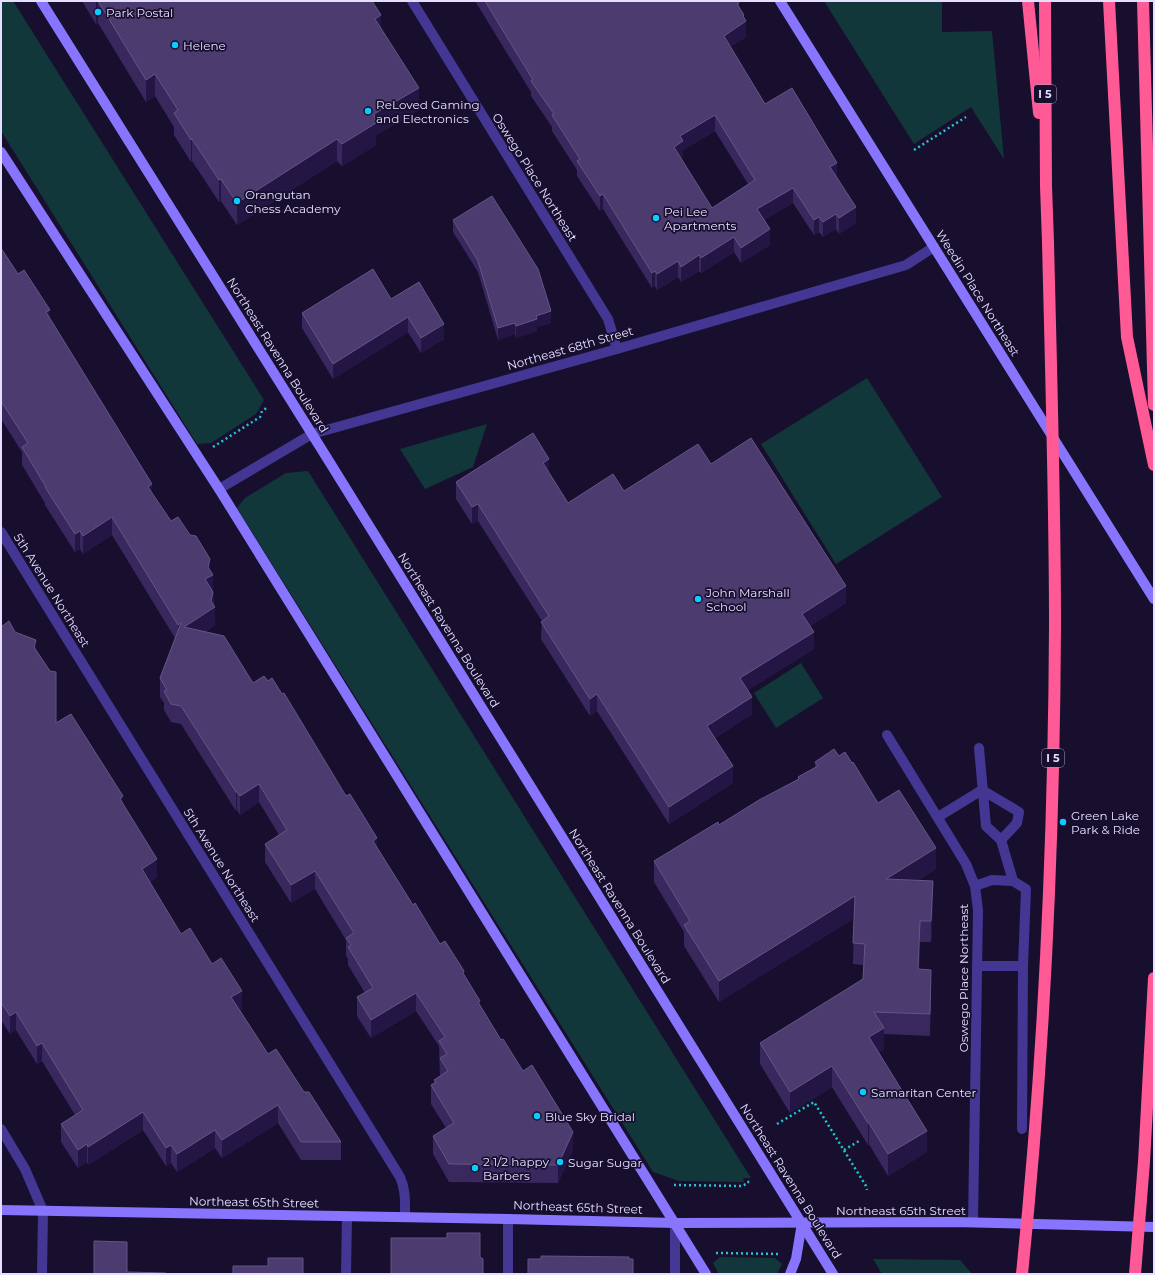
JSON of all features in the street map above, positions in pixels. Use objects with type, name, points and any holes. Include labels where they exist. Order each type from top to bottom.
[{"type":"highway","points":[[1028,1],[1046,186]]},
{"type":"highway","name":"I 5","points":[[1022,1274],[1034,1139],[1043,1011],[1053,754],[1055,626],[1054,498],[1046,186],[1045,1]]},
{"type":"highway","points":[[1109,1],[1127,337],[1154,465]]},
{"type":"highway","points":[[1143,1],[1154,405]]},
{"type":"highway","points":[[1135,1274],[1145,1154],[1154,978]]},
{"type":"main road","name":"Northeast Ravenna Boulevard","points":[[41,1],[312,434],[833,1274]]},
{"type":"main road","name":"Weedin Place Northeast","points":[[780,1],[1154,599]]},
{"type":"main road","points":[[1,152],[219,490],[706,1274]]},
{"type":"main road","name":"Northeast 65th Street","points":[[1,1210],[508,1218],[674,1223],[973,1222],[1154,1227]]},
{"type":"main road","points":[[790,1274],[796,1259],[802,1223]]},
{"type":"street","name":"Oswego Place Northeast","points":[[412,1],[608,319],[617,349]]},
{"type":"street","name":"Northeast 68th Street","points":[[219,490],[312,434],[617,349],[906,265],[934,247]]},
{"type":"street","name":"5th Avenue Northeast","points":[[1,532],[400,1177],[404,1185],[405,1193],[405,1217]]},
{"type":"street","name":"Oswego Place Northeast","points":[[887,735],[966,864],[975,886],[978,910],[973,1222]]},
{"type":"street","points":[[979,748],[986,826],[1001,840],[1013,881]]},
{"type":"street","points":[[938,817],[982,790]]},
{"type":"street","points":[[982,790],[1020,812],[1017,823],[1001,840]]},
{"type":"street","points":[[975,886],[992,880],[1013,881],[1026,889],[1023,966],[1022,1129]]},
{"type":"street","points":[[977,966],[1023,966]]},
{"type":"street","points":[[1,1129],[25,1169],[43,1211],[42,1274]]},
{"type":"street","points":[[346,1274],[347,1216]]},
{"type":"street","points":[[508,1218],[508,1274]]},
{"type":"street","points":[[674,1223],[675,1274]]},
{"type":"path","points":[[914,150],[966,117]]},
{"type":"path","points":[[207,445],[213,447],[260,417],[262,411],[268,407]]},
{"type":"path","points":[[777,1124],[814,1102],[866,1186],[867,1190]]},
{"type":"path","points":[[844,1150],[859,1141]]},
{"type":"path","points":[[672,1184],[679,1186],[742,1186],[747,1182],[752,1182]]},
{"type":"path","points":[[713,1255],[720,1252],[775,1253],[785,1258]]},
{"type":"green space","points":[[1,1],[13,1],[264,400],[256,414],[211,443],[197,444],[1,131]]},
{"type":"green space","points":[[824,1],[942,1],[942,32],[992,31],[1004,159],[971,107],[914,144]]},
{"type":"green space","points":[[867,378],[942,497],[836,564],[761,444]]},
{"type":"green space","points":[[487,424],[473,467],[425,489],[400,449]]},
{"type":"green space","points":[[308,471],[751,1178],[743,1178],[744,1182],[679,1181],[653,1172],[237,508],[245,498],[286,473]]},
{"type":"green space","points":[[801,663],[823,698],[776,728],[754,693]]},
{"type":"green space","points":[[720,1257],[775,1258],[782,1264],[777,1274],[719,1274],[713,1263]]},
{"type":"green space","points":[[873,1259],[960,1260],[972,1274],[882,1274]]},
{"type":"building","points":[[98,1],[372,1],[381,15],[375,19],[419,88],[374,114],[376,123],[342,144],[337,139],[237,203],[221,179],[219,180],[192,139],[191,140],[174,113],[178,110],[155,74],[146,80]]},
{"type":"building","points":[[485,1],[738,1],[739,3],[737,4],[746,21],[724,36],[765,104],[792,88],[837,163],[830,167],[856,207],[839,218],[836,214],[823,222],[819,217],[814,220],[793,188],[757,209],[770,229],[741,248],[734,237],[701,258],[699,255],[681,267],[678,261],[657,274],[655,271],[652,273],[603,194],[600,196],[577,161],[580,159],[552,115],[554,114],[531,81],[533,80]],"holes":[[[715,115],[755,180],[712,208],[674,147],[683,141],[680,136]]]},
{"type":"building","points":[[492,196],[538,269],[551,311],[536,316],[537,319],[516,326],[515,323],[498,328],[478,261],[453,220]]},
{"type":"building","points":[[1,248],[18,274],[24,270],[50,310],[46,312],[152,484],[148,487],[171,521],[178,517],[190,535],[196,536],[210,559],[208,567],[213,575],[205,579],[213,592],[211,601],[215,607],[184,627],[224,636],[253,683],[264,676],[268,681],[272,678],[282,694],[284,693],[346,796],[350,794],[377,838],[373,841],[413,905],[415,903],[440,944],[445,941],[464,971],[463,973],[480,1001],[478,1002],[501,1040],[503,1039],[523,1071],[532,1065],[573,1132],[558,1165],[449,1164],[433,1136],[454,1123],[431,1085],[436,1082],[434,1080],[448,1071],[440,1058],[447,1054],[439,1041],[445,1037],[416,993],[371,1020],[357,997],[373,988],[348,947],[351,945],[346,938],[354,933],[315,871],[291,885],[265,844],[287,830],[259,784],[240,796],[181,706],[171,704],[164,691],[167,690],[160,678],[181,623],[178,625],[112,517],[83,536],[80,531],[75,534],[22,447],[28,443],[1,401]]},
{"type":"building","points":[[373,269],[391,299],[419,282],[444,324],[421,338],[408,317],[333,364],[302,313]]},
{"type":"building","points":[[533,433],[549,459],[543,463],[568,503],[613,474],[624,491],[698,444],[711,464],[751,438],[846,586],[802,614],[814,632],[740,678],[752,697],[707,726],[733,766],[669,807],[597,694],[590,699],[541,622],[549,616],[478,504],[472,507],[456,482]]},
{"type":"building","points":[[9,621],[15,632],[36,640],[34,647],[50,671],[56,672],[56,723],[71,714],[123,796],[120,799],[157,859],[142,869],[181,934],[190,928],[212,964],[221,958],[242,991],[231,997],[268,1054],[276,1049],[304,1092],[309,1092],[341,1142],[301,1142],[278,1105],[222,1140],[215,1130],[177,1154],[171,1145],[166,1148],[143,1112],[88,1147],[87,1144],[78,1150],[61,1124],[83,1110],[42,1043],[37,1046],[16,1012],[10,1016],[1,1002],[1,627]]},
{"type":"building","points":[[834,749],[839,756],[845,752],[852,763],[853,762],[878,803],[899,790],[936,848],[886,879],[933,881],[931,921],[920,921],[918,969],[931,970],[930,1014],[874,1012],[884,1028],[869,1037],[927,1131],[888,1154],[832,1066],[790,1092],[760,1043],[863,979],[865,944],[853,943],[855,896],[719,981],[684,925],[690,921],[654,861],[718,822],[719,825],[759,800],[799,779],[798,777],[818,766],[815,762]]},
{"type":"building","points":[[447,1233],[480,1233],[480,1257],[483,1259],[483,1274],[391,1274],[391,1238],[447,1238]]},
{"type":"building","points":[[94,1241],[127,1242],[127,1272],[166,1274],[94,1274]]},
{"type":"building","points":[[541,1256],[629,1257],[629,1259],[633,1259],[633,1274],[528,1274],[528,1259],[541,1259]]},
{"type":"building","points":[[268,1258],[303,1258],[303,1274],[233,1274],[233,1266],[268,1266]]},
{"type":"place","name":"Park Postal","points":[[98,12]]},
{"type":"place","name":"Helene","points":[[175,45]]},
{"type":"place","name":"ReLoved Gaming and Electronics","points":[[368,111]]},
{"type":"place","name":"Orangutan Chess Academy","points":[[237,201]]},
{"type":"place","name":"Pei Lee Apartments","points":[[656,218]]},
{"type":"place","name":"John Marshall School","points":[[698,599]]},
{"type":"place","name":"Green Lake Park & Ride","points":[[1063,822]]},
{"type":"place","name":"Samaritan Center","points":[[863,1092]]},
{"type":"place","name":"Blue Sky Bridal","points":[[537,1116]]},
{"type":"place","name":"Sugar Sugar","points":[[560,1162]]},
{"type":"place","name":"2 1/2 happy Barbers","points":[[475,1168]]}]
